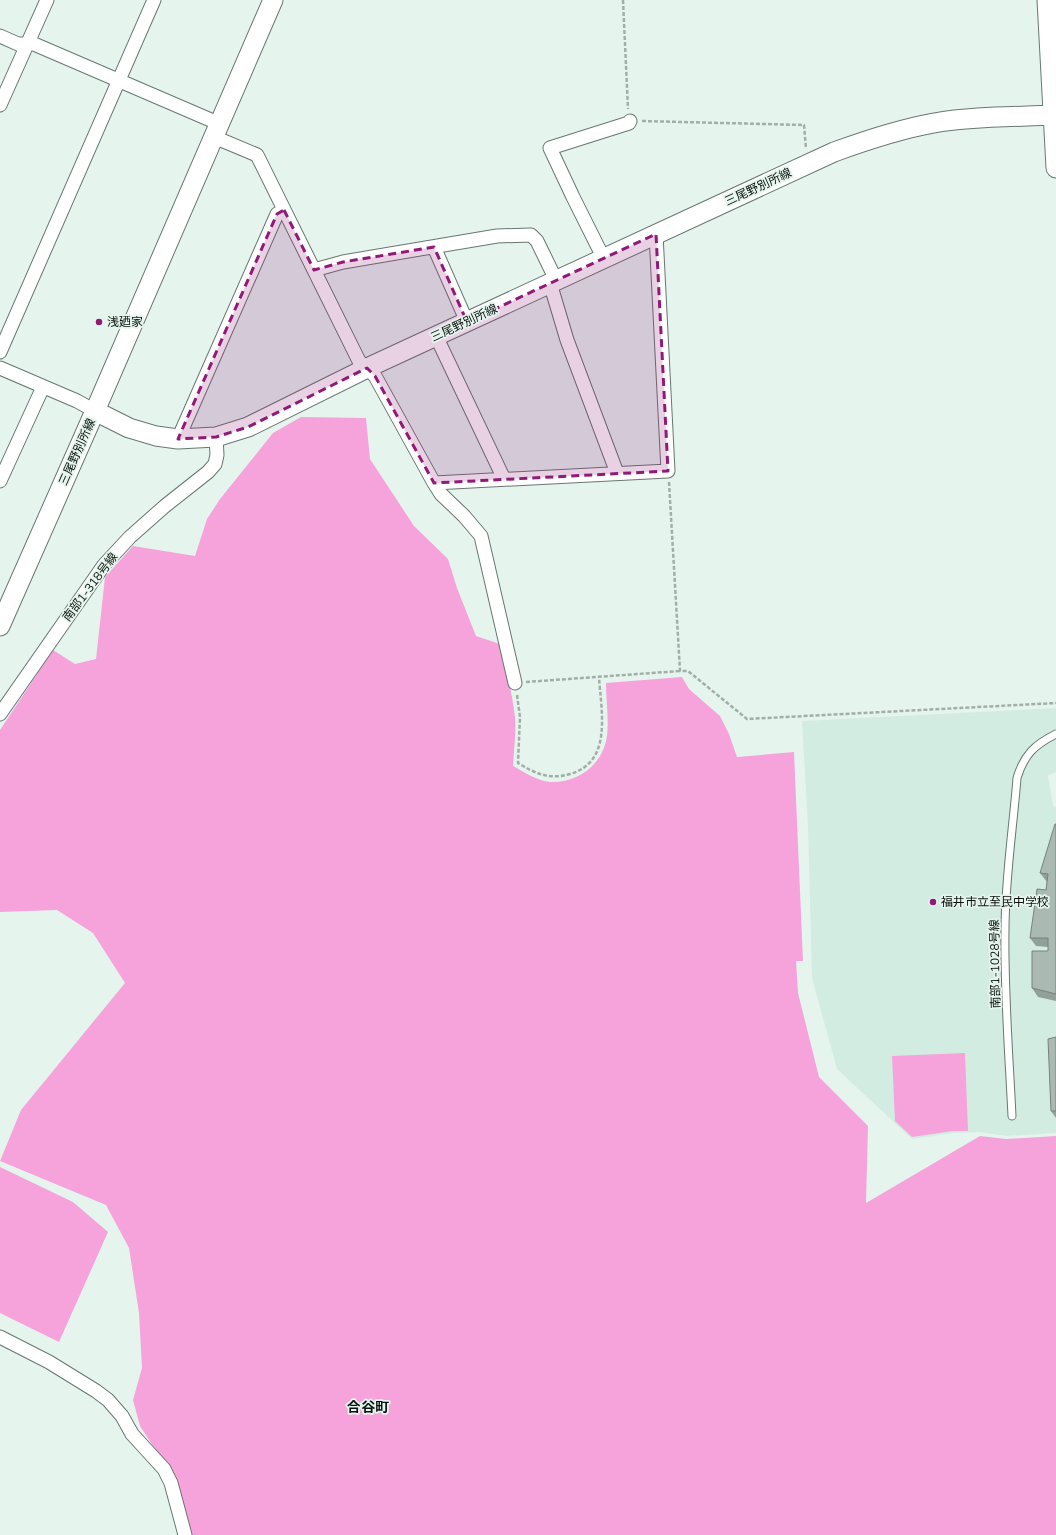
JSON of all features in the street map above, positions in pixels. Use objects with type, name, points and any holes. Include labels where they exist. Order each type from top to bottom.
[{"type":"main road","points":[[95,411],[273,0]]},
{"type":"main road","points":[[1046,0],[1055,115],[1056,168]]},
{"type":"main road","name":"三尾野別所線","points":[[0,626],[95,411],[129,428],[156,436],[178,438],[216,437],[248,427],[266,419],[367,368],[834,152],[902,129],[935,122],[979,118],[1055,115]]},
{"type":"street","points":[[0,105],[47,0]]},
{"type":"street","points":[[0,352],[154,0]]},
{"type":"street","points":[[0,36],[18,44],[34,44],[118,81],[217,130],[257,156],[359,361],[375,376],[441,494],[464,516],[481,536],[515,683]]},
{"type":"street","points":[[604,259],[550,148],[629,123],[630,121]]},
{"type":"street","points":[[178,438],[277,214],[284,210]]},
{"type":"street","points":[[434,483],[668,471],[656,234]]},
{"type":"street","points":[[314,270],[342,262],[497,236],[531,235],[537,241],[553,282],[567,340],[617,473]]},
{"type":"street","points":[[434,247],[466,322]]},
{"type":"street","points":[[436,336],[504,479]]},
{"type":"street","points":[[0,368],[77,401],[95,411]]},
{"type":"street","points":[[0,481],[3,465],[42,387]]},
{"type":"street","name":"南部1-318号線","points":[[0,714],[104,565],[130,537],[165,506],[208,472],[215,464],[217,455],[216,437]]},
{"type":"street","points":[[0,1337],[49,1362],[108,1400],[122,1416],[132,1434],[164,1469],[171,1483],[185,1535]]},
{"type":"lane","name":"南部1-1028号線","points":[[1012,1116],[1006,995],[1005,930],[1007,884],[1017,778],[1022,764],[1029,753],[1039,743],[1056,734]]},
{"type":"path","points":[[623,0],[628,113],[630,121],[804,125],[807,164]]},
{"type":"path","points":[[668,471],[680,671]]},
{"type":"path","points":[[599,677],[602,734],[599,747],[594,758],[584,769],[562,776],[549,777],[527,769],[518,763],[520,717],[515,683],[680,671],[688,671],[747,719],[1056,703]]},
{"type":"highlighted area","points":[[284,210],[314,270],[343,262],[434,247],[467,322],[656,234],[668,471],[434,483],[375,376],[367,368],[248,427],[216,437],[178,439],[277,214]]},
{"type":"shaded area","points":[[301,417],[366,418],[370,459],[414,526],[448,559],[457,588],[476,636],[500,644],[511,689],[515,717],[513,766],[536,778],[550,782],[571,779],[580,775],[595,763],[605,746],[608,723],[606,683],[682,677],[689,689],[720,716],[729,734],[737,757],[794,752],[803,961],[796,961],[798,993],[819,1077],[868,1126],[866,1203],[980,1136],[1006,1139],[1056,1136],[1056,1535],[190,1535],[170,1467],[153,1446],[140,1426],[133,1400],[142,1368],[139,1313],[129,1248],[106,1205],[0,1161],[21,1110],[125,983],[93,933],[57,910],[0,912],[0,730],[53,650],[75,664],[96,659],[105,577],[133,546],[195,556],[207,519],[220,499],[273,433]]},
{"type":"shaded area","name":"福井市立至民中学校","points":[[1056,708],[1056,772],[1048,775],[1053,806],[1056,807],[1056,1133],[1006,1136],[980,1132],[954,1133],[912,1139],[837,1069],[812,978],[808,827],[802,721]]},
{"type":"shaded area","points":[[965,1053],[968,1131],[953,1131],[912,1137],[895,1121],[892,1056]]},
{"type":"shaded area","points":[[0,1167],[73,1202],[108,1232],[59,1342],[0,1313]]},
{"type":"building","points":[[1055,824],[1056,994],[1032,988],[1032,951],[1048,951],[1048,938],[1030,938],[1037,889],[1046,890],[1048,874],[1040,873]]},
{"type":"building","points":[[1056,1037],[1056,1111],[1051,1111],[1048,1039]]},
{"type":"place","name":"浅廼家","points":[[99,322]]},
{"type":"place","name":"福井市立至民中学校","points":[[933,902]]},
{"type":"district","name":"合谷町","points":[[368,1407]]}]
